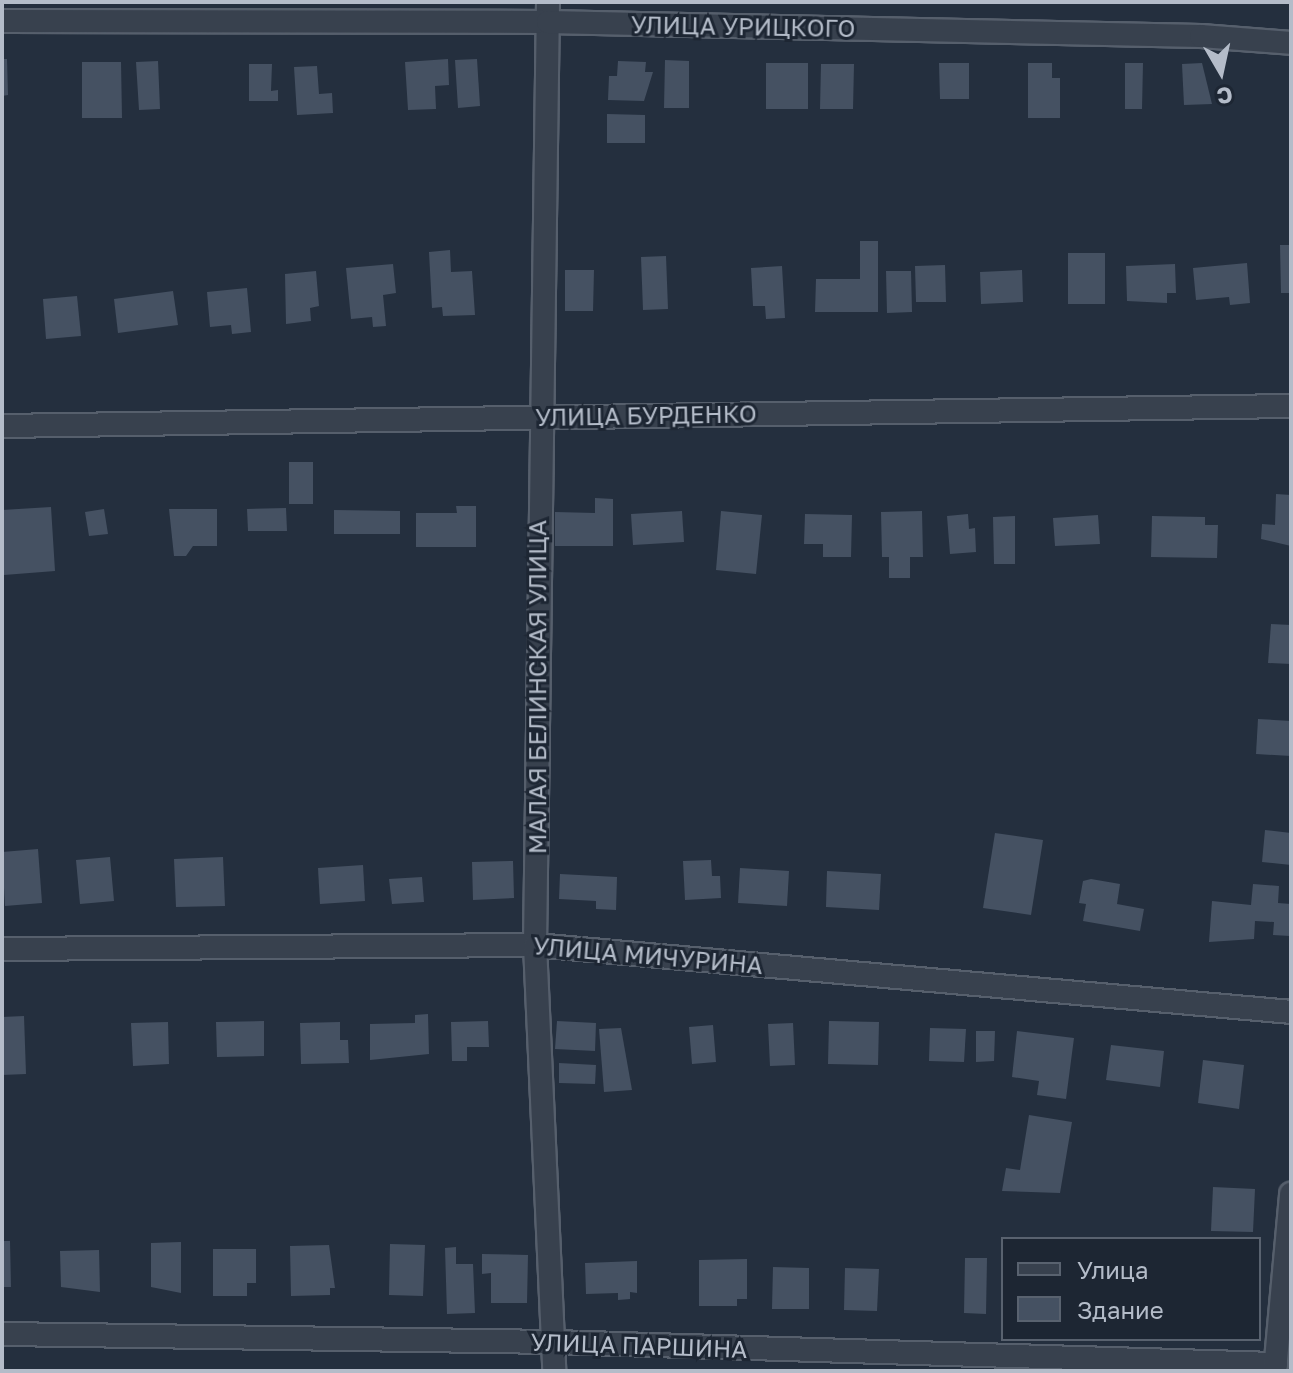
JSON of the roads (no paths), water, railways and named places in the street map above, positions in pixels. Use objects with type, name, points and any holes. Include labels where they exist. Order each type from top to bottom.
[{"type":"street","name":"УЛИЦА УРИЦКОГО","points":[[2,21],[548,12],[1201,36],[1291,43]]},
{"type":"street","name":"МАЛАЯ БЕЛИНСКАЯ УЛИЦА","points":[[548,12],[539,416],[535,945],[554,1371]]},
{"type":"street","name":"УЛИЦА БУРДЕНКО","points":[[2,426],[1291,406]]},
{"type":"street","name":"УЛИЦА МИЧУРИНА","points":[[2,949],[535,945],[1291,1012]]},
{"type":"street","points":[[1275,1367],[1291,1194]]},
{"type":"street","name":"УЛИЦА ПАРШИНА","points":[[2,1334],[554,1342],[1275,1367]]}]
